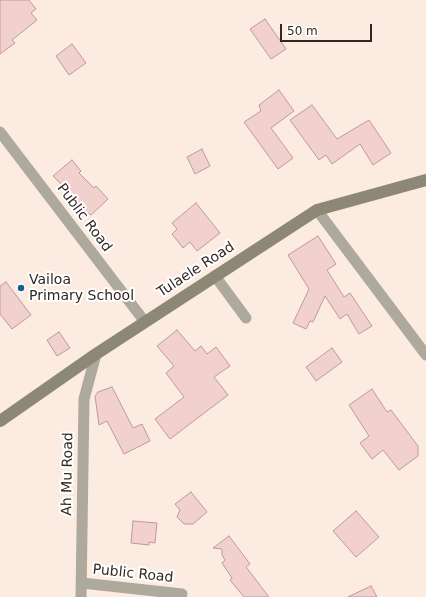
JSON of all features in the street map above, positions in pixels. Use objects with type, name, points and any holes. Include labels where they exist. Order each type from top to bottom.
[{"type":"street","name":"Public Road","points":[[0,132],[145,322]]},
{"type":"street","name":"Tulaele Road","points":[[0,421],[96,354],[317,210],[426,180]]},
{"type":"street","points":[[317,210],[426,355]]},
{"type":"street","points":[[215,276],[246,318]]},
{"type":"street","name":"Ah Mu Road","points":[[81,597],[84,399],[96,354]]},
{"type":"street","name":"Public Road","points":[[82,583],[182,594]]},
{"type":"building","points":[[0,0],[29,0],[36,9],[31,13],[37,20],[12,40],[15,43],[0,54]]},
{"type":"building","points":[[265,19],[286,49],[271,59],[250,29]]},
{"type":"building","points":[[72,44],[86,63],[69,75],[56,56]]},
{"type":"building","points":[[279,90],[294,111],[271,128],[293,158],[278,169],[244,122],[261,111],[259,105]]},
{"type":"building","points":[[312,105],[337,139],[369,120],[391,153],[373,165],[360,144],[332,164],[326,155],[319,160],[290,120]]},
{"type":"building","points":[[202,149],[210,166],[195,174],[187,157]]},
{"type":"building","points":[[72,160],[81,171],[79,173],[94,188],[96,186],[108,199],[91,215],[80,209],[81,204],[53,176]]},
{"type":"building","points":[[196,203],[220,233],[197,251],[190,242],[183,248],[172,234],[177,229],[172,223]]},
{"type":"building","points":[[318,236],[336,264],[327,270],[344,297],[350,293],[372,326],[359,334],[347,314],[340,319],[325,296],[313,322],[310,321],[306,329],[293,323],[309,289],[288,255]]},
{"type":"building","points":[[6,282],[31,315],[12,329],[0,314],[0,286]]},
{"type":"building","points":[[177,330],[195,351],[201,346],[207,354],[216,347],[230,366],[214,377],[228,395],[170,439],[155,419],[184,397],[166,373],[174,366],[157,346]]},
{"type":"building","points":[[59,332],[70,348],[57,356],[47,340]]},
{"type":"building","points":[[332,348],[342,362],[316,381],[306,367]]},
{"type":"building","points":[[112,387],[133,428],[142,424],[150,441],[124,454],[107,421],[99,425],[95,396],[98,392]]},
{"type":"building","points":[[372,389],[387,412],[391,410],[418,446],[418,456],[399,470],[383,450],[372,459],[360,443],[369,436],[349,405]]},
{"type":"building","points":[[191,492],[207,512],[193,524],[184,524],[177,517],[180,510],[175,504]]},
{"type":"building","points":[[356,511],[379,537],[356,557],[333,531]]},
{"type":"building","points":[[133,521],[157,523],[155,543],[149,542],[149,545],[131,543]]},
{"type":"building","points":[[229,536],[250,564],[246,567],[269,597],[244,597],[230,580],[232,578],[222,563],[225,560],[222,555],[222,549],[213,548]]},
{"type":"building","points":[[371,586],[377,597],[348,597]]},
{"type":"place","name":"Vailoa Primary School","points":[[21,288]]}]
